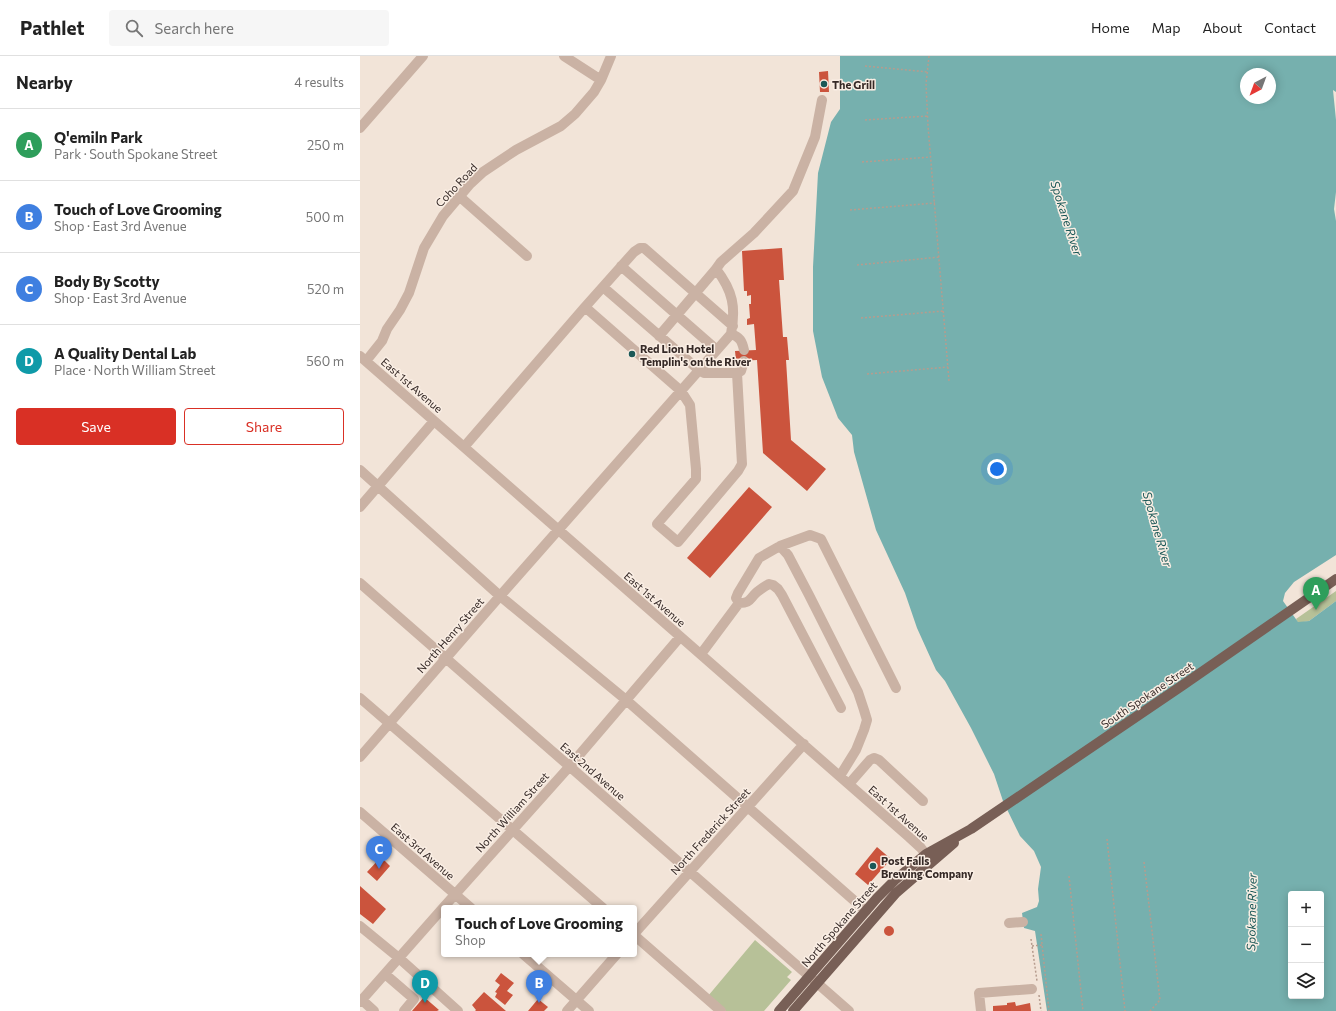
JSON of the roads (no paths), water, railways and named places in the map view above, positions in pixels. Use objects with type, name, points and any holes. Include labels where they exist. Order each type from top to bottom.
[{"type":"main road","name":"South Spokane Street","points":[[971,829],[1336,579]]},
{"type":"main road","name":"North Spokane Street","points":[[793,1011],[813,980],[866,911],[895,880],[971,829]]},
{"type":"main road","name":"North Spokane Street","points":[[779,1011],[813,980],[929,858]]},
{"type":"street","points":[[360,128],[423,56]]},
{"type":"street","points":[[564,56],[601,80]]},
{"type":"street","name":"Coho Road","points":[[362,358],[382,341],[387,329],[409,293],[424,248],[433,231],[459,196],[483,172],[501,159],[561,126],[594,92],[601,80],[611,56]]},
{"type":"street","points":[[659,336],[721,262],[754,233],[794,191],[815,137],[822,100]]},
{"type":"street","points":[[459,196],[527,256]]},
{"type":"street","points":[[464,447],[621,266],[634,252],[640,248],[644,248],[696,293],[739,337],[743,343],[744,350]]},
{"type":"street","points":[[621,266],[717,350]]},
{"type":"street","points":[[716,269],[726,283],[732,299],[732,330]]},
{"type":"street","points":[[603,287],[704,373],[737,373],[741,371],[744,361]]},
{"type":"street","points":[[585,307],[681,391],[690,406],[696,479],[657,524],[678,542],[738,471],[742,464],[737,373]]},
{"type":"street","name":"North Henry Street","points":[[360,757],[717,350],[732,330]]},
{"type":"street","name":"East 1st Avenue","points":[[362,358],[804,744],[909,837],[929,858]]},
{"type":"street","points":[[360,507],[434,421]]},
{"type":"street","points":[[360,470],[500,596],[625,700],[748,806],[866,911]]},
{"type":"street","points":[[739,603],[736,598],[738,593],[759,558],[780,546],[810,535],[821,539],[896,688]]},
{"type":"street","points":[[780,546],[788,555],[810,595],[852,680],[867,720],[856,750],[840,776]]},
{"type":"street","name":"East 2nd Avenue","points":[[360,583],[445,659],[849,1011]]},
{"type":"street","points":[[739,603],[746,603],[757,592],[769,584],[778,589],[794,616],[841,708]]},
{"type":"street","points":[[701,654],[739,603]]},
{"type":"street","name":"North William Street","points":[[445,905],[569,767],[680,637]]},
{"type":"street","points":[[360,698],[600,905]]},
{"type":"street","name":"North Frederick Street","points":[[637,931],[804,744]]},
{"type":"street","points":[[849,784],[870,760],[874,758],[879,760],[923,801]]},
{"type":"street","name":"East 3rd Avenue","points":[[360,812],[468,905]]},
{"type":"street","name":"North William Street","points":[[361,1001],[441,910]]},
{"type":"street","points":[[1009,923],[1023,922]]},
{"type":"street","points":[[360,926],[399,958],[458,1011]]},
{"type":"street","points":[[637,937],[721,1011]]},
{"type":"street","points":[[527,957],[589,1011]]},
{"type":"street","points":[[567,1011],[614,957]]},
{"type":"street","points":[[385,974],[414,999],[404,1011]]},
{"type":"street","points":[[981,1011],[979,993],[1035,986]]},
{"type":"street","points":[[361,1001],[374,1011]]},
{"type":"water","name":"Spokane River","points":[[840,56],[1336,56],[1336,92],[1333,90],[1336,120],[1336,192],[1334,209],[1336,221],[1336,555],[1294,582],[1285,593],[1283,601],[1298,622],[1309,621],[1336,601],[1336,1011],[1047,1011],[1035,931],[1024,928],[1022,913],[1037,907],[1039,901],[1038,889],[1041,867],[1034,851],[1020,836],[1003,801],[994,774],[945,681],[936,670],[917,628],[905,593],[876,530],[854,452],[852,435],[838,418],[822,377],[813,331],[813,267],[818,173],[831,122],[840,109]]},
{"type":"place","name":"The Grill","points":[[824,84]]},
{"type":"place","name":"Red Lion Hotel Templin's on the River","points":[[632,354]]},
{"type":"place","name":"Q'emiln Park","points":[[1316,610]]},
{"type":"place","name":"Post Falls Brewing Company","points":[[873,866]]},
{"type":"place","name":"Body By Scotty","points":[[379,869]]},
{"type":"place","name":"A Quality Dental Lab","points":[[425,1003]]},
{"type":"place","name":"Touch of Love Grooming","points":[[539,1003]]}]
